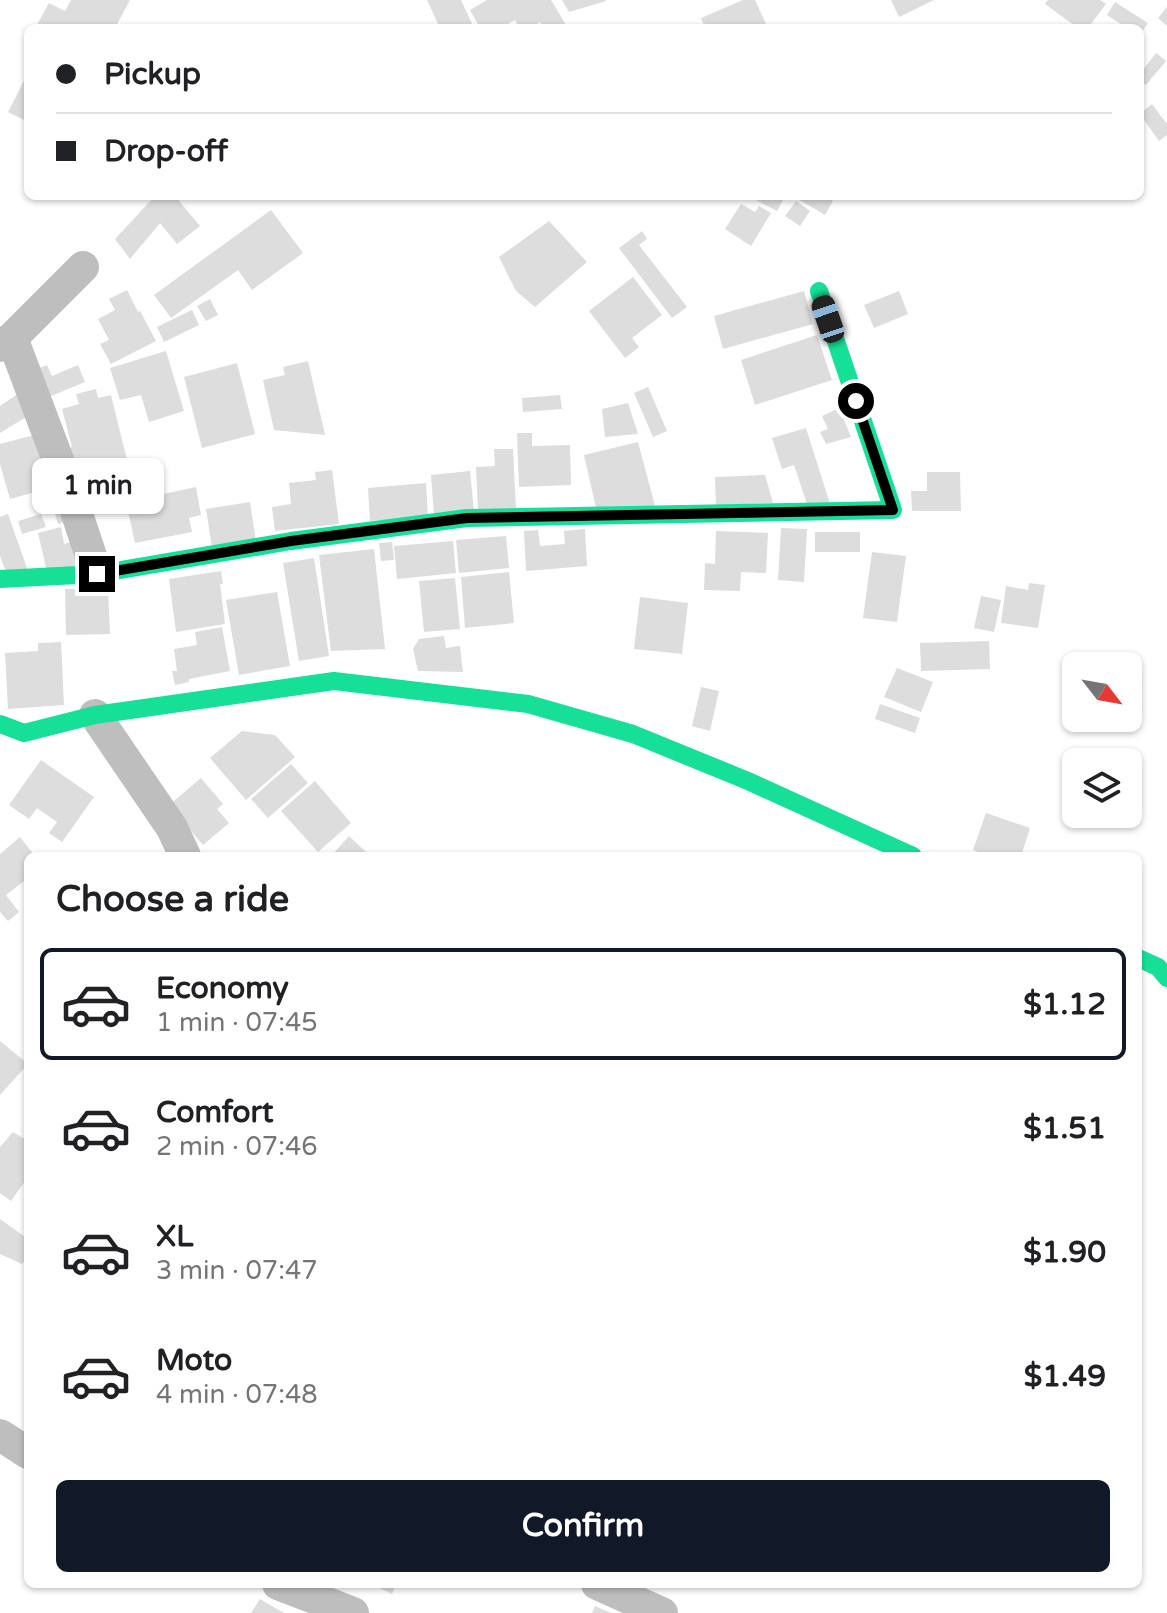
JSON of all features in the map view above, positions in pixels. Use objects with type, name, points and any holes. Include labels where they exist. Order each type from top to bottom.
[{"type":"street","points":[[83,267],[6,342],[67,484],[97,574]]},
{"type":"street","points":[[0,579],[97,574],[291,541],[467,518],[893,510],[819,291]]},
{"type":"street","points":[[0,724],[24,733],[95,715],[334,681],[528,704],[633,734],[748,781],[904,852]]},
{"type":"street","points":[[95,715],[172,828],[183,852]]},
{"type":"street","points":[[1142,960],[1158,967],[1167,978]]},
{"type":"street","points":[[0,1435],[24,1450]]},
{"type":"street","points":[[288,1588],[353,1613]]},
{"type":"street","points":[[606,1588],[662,1613]]},
{"type":"building","points":[[71,0],[130,0],[117,24],[38,24],[49,3],[65,11]]},
{"type":"building","points":[[427,0],[461,0],[472,24],[438,24]]},
{"type":"building","points":[[487,0],[551,0],[566,24],[517,24],[515,20],[508,24],[478,24],[470,10]]},
{"type":"building","points":[[562,0],[606,0],[606,1],[569,12]]},
{"type":"building","points":[[743,0],[755,0],[766,24],[703,24],[701,18]]},
{"type":"building","points":[[891,0],[934,0],[899,17]]},
{"type":"building","points":[[1048,0],[1100,0],[1106,4],[1091,24],[1072,24],[1045,4]]},
{"type":"building","points":[[1115,2],[1148,23],[1144,29],[1144,24],[1121,24],[1107,15]]},
{"type":"building","points":[[1167,7],[1167,26],[1158,18]]},
{"type":"building","points":[[1156,53],[1166,61],[1146,85],[1144,69]]},
{"type":"building","points":[[24,81],[24,120],[8,112]]},
{"type":"building","points":[[1152,104],[1167,124],[1167,135],[1159,141],[1144,120],[1144,111]]},
{"type":"building","points":[[151,200],[178,200],[200,226],[177,244],[160,223],[130,259],[115,239]]},
{"type":"building","points":[[756,200],[783,200],[777,211]]},
{"type":"building","points":[[800,200],[832,200],[825,215]]},
{"type":"building","points":[[796,201],[810,211],[800,226],[785,216]]},
{"type":"building","points":[[741,204],[755,212],[759,206],[771,213],[751,246],[725,229]]},
{"type":"building","points":[[271,210],[303,253],[252,290],[238,270],[171,318],[154,295]]},
{"type":"building","points":[[549,221],[587,262],[535,307],[516,291],[499,257]]},
{"type":"building","points":[[642,231],[647,239],[639,245],[687,307],[672,318],[619,248]]},
{"type":"building","points":[[633,277],[662,315],[632,338],[639,347],[625,358],[589,311]]},
{"type":"building","points":[[127,290],[156,341],[111,364],[100,344],[109,340],[98,319],[115,310],[109,299]]},
{"type":"building","points":[[804,291],[813,324],[723,349],[714,316]]},
{"type":"building","points":[[899,291],[908,314],[874,328],[864,305]]},
{"type":"building","points":[[210,299],[218,315],[206,321],[197,306]]},
{"type":"building","points":[[192,310],[199,325],[164,342],[157,327]]},
{"type":"building","points":[[817,335],[832,380],[755,405],[741,360]]},
{"type":"building","points":[[166,351],[184,411],[149,422],[141,395],[120,400],[110,368]]},
{"type":"building","points":[[308,361],[325,435],[274,430],[263,380],[285,375],[283,367]]},
{"type":"building","points":[[237,363],[255,434],[202,448],[184,377]]},
{"type":"building","points":[[47,365],[52,376],[78,365],[85,382],[44,399],[32,371]]},
{"type":"building","points":[[648,387],[667,431],[653,437],[634,393]]},
{"type":"building","points":[[25,389],[36,411],[0,433],[0,406]]},
{"type":"building","points":[[96,389],[98,398],[111,395],[128,464],[70,477],[63,449],[72,447],[62,409],[79,404],[76,394]]},
{"type":"building","points":[[560,395],[562,409],[523,412],[522,398]]},
{"type":"building","points":[[628,403],[638,434],[605,437],[602,409]]},
{"type":"building","points":[[839,408],[851,437],[826,444],[820,432],[828,429],[822,416]]},
{"type":"building","points":[[806,428],[830,504],[807,504],[794,465],[782,469],[772,438]]},
{"type":"building","points":[[517,433],[532,433],[532,446],[570,445],[571,485],[519,487]]},
{"type":"building","points":[[38,434],[60,485],[10,499],[0,464],[0,444]]},
{"type":"building","points":[[638,442],[655,506],[596,508],[584,455]]},
{"type":"building","points":[[494,449],[513,449],[516,509],[478,510],[476,467],[495,466]]},
{"type":"building","points":[[332,470],[339,524],[275,531],[272,507],[291,504],[289,483],[316,480],[315,472]]},
{"type":"building","points":[[470,471],[474,512],[434,515],[431,475]]},
{"type":"building","points":[[927,472],[960,472],[961,511],[912,511],[911,491],[927,491]]},
{"type":"building","points":[[765,475],[773,503],[716,505],[715,477]]},
{"type":"building","points":[[426,483],[428,517],[370,521],[368,488]]},
{"type":"building","points":[[196,487],[201,515],[189,518],[192,532],[135,543],[126,502]]},
{"type":"building","points":[[63,496],[71,520],[58,524],[54,510],[47,512],[44,503]]},
{"type":"building","points":[[250,502],[256,541],[212,548],[206,509]]},
{"type":"building","points":[[8,514],[28,571],[6,572],[0,556],[0,517]]},
{"type":"building","points":[[41,514],[46,527],[22,534],[18,521]]},
{"type":"building","points":[[61,527],[64,544],[78,540],[84,567],[48,576],[38,533]]},
{"type":"building","points":[[781,528],[807,529],[804,582],[778,580]]},
{"type":"building","points":[[585,529],[587,566],[526,571],[524,531],[538,530],[540,546],[565,544],[564,531]]},
{"type":"building","points":[[716,531],[768,533],[766,573],[741,572],[740,591],[704,590],[705,563],[715,564]]},
{"type":"building","points":[[815,532],[860,532],[860,552],[815,552]]},
{"type":"building","points":[[506,536],[509,568],[459,573],[456,540]]},
{"type":"building","points":[[453,541],[456,573],[397,579],[394,546]]},
{"type":"building","points":[[392,542],[394,560],[381,561],[379,543]]},
{"type":"building","points":[[374,549],[385,649],[331,651],[319,555]]},
{"type":"building","points":[[872,552],[906,556],[897,622],[863,618]]},
{"type":"building","points":[[314,558],[329,656],[299,661],[283,563]]},
{"type":"building","points":[[221,571],[225,624],[176,632],[169,579]]},
{"type":"building","points":[[509,572],[514,623],[465,628],[461,577]]},
{"type":"building","points":[[455,578],[460,629],[424,632],[419,581]]},
{"type":"building","points":[[1029,583],[1045,585],[1038,628],[1001,623],[1006,586],[1028,590]]},
{"type":"building","points":[[108,588],[110,634],[66,635],[65,589]]},
{"type":"building","points":[[277,592],[290,666],[239,675],[226,600]]},
{"type":"building","points":[[981,596],[1001,600],[994,632],[974,628]]},
{"type":"building","points":[[640,597],[688,603],[682,654],[634,649]]},
{"type":"building","points":[[222,627],[230,671],[175,685],[172,671],[177,671],[174,649],[197,645],[195,632]]},
{"type":"building","points":[[444,636],[446,648],[460,646],[463,672],[418,671],[413,649],[419,639]]},
{"type":"building","points":[[989,641],[990,669],[921,671],[920,643]]},
{"type":"building","points":[[61,642],[64,705],[8,709],[5,653],[38,651],[38,643]]},
{"type":"building","points":[[897,668],[933,682],[921,712],[884,697]]},
{"type":"building","points":[[701,687],[719,691],[710,731],[692,726]]},
{"type":"building","points":[[880,704],[920,718],[915,733],[875,719]]},
{"type":"building","points":[[242,731],[275,735],[295,757],[246,800],[210,758]]},
{"type":"building","points":[[41,760],[94,797],[62,842],[49,833],[57,822],[37,808],[29,819],[9,805]]},
{"type":"building","points":[[291,764],[308,783],[268,818],[251,799]]},
{"type":"building","points":[[201,778],[223,804],[217,809],[229,823],[203,845],[169,805]]},
{"type":"building","points":[[315,781],[351,823],[318,852],[281,811]]},
{"type":"building","points":[[986,813],[1030,828],[1022,852],[973,850]]},
{"type":"building","points":[[349,836],[366,852],[335,852]]},
{"type":"building","points":[[20,837],[32,852],[24,852],[24,881],[6,895],[19,912],[8,921],[0,912],[0,854]]},
{"type":"building","points":[[0,1041],[24,1061],[24,1068],[0,1095]]},
{"type":"building","points":[[13,1132],[24,1139],[24,1183],[11,1201],[0,1193],[0,1147]]},
{"type":"building","points":[[0,1219],[24,1236],[24,1261],[22,1264],[0,1254]]},
{"type":"building","points":[[379,1588],[394,1588],[392,1594]]},
{"type":"building","points":[[260,1599],[284,1613],[251,1613]]},
{"type":"building","points":[[595,1606],[611,1613],[592,1613]]},
{"type":"traffic: fast","points":[[0,579],[97,574],[291,541],[467,518],[893,510],[819,291]]},
{"type":"traffic: fast","points":[[0,724],[24,733],[95,715],[334,681],[528,704],[633,734],[748,781],[904,852]]},
{"type":"traffic: fast","points":[[1142,960],[1158,967],[1167,978]]},
{"type":"route","points":[[97,574],[291,541],[467,518],[893,510],[856,401]]}]
